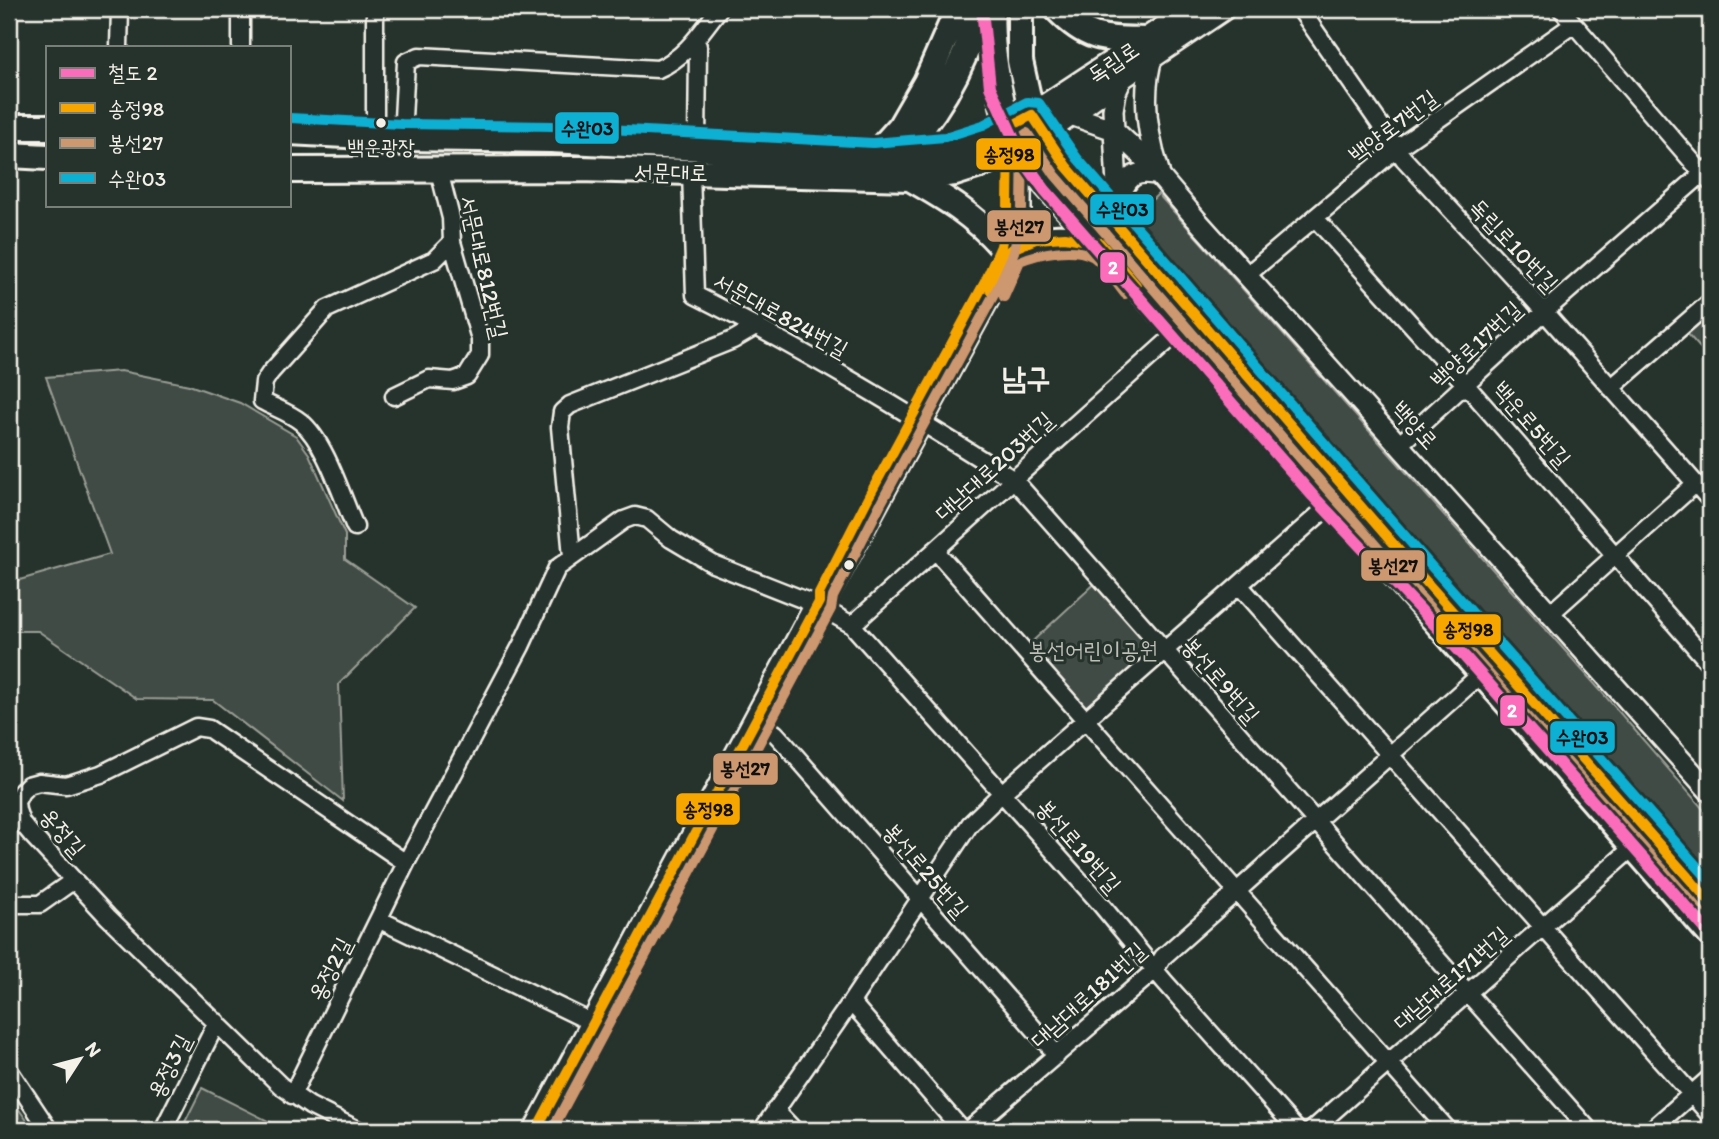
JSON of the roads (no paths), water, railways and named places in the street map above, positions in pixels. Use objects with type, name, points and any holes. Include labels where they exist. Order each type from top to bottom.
[{"type":"main road","points":[[885,156],[926,82],[958,9]]},
{"type":"main road","points":[[885,156],[914,138],[947,90],[981,9]]},
{"type":"main road","points":[[536,1130],[818,603],[819,594],[869,496],[994,286],[1005,248],[1012,142],[995,63],[992,9]]},
{"type":"main road","points":[[1020,9],[1020,61],[1038,124],[1066,166],[1118,218],[1421,576],[1641,840],[1710,934]]},
{"type":"main road","points":[[1057,9],[1072,24],[1103,39],[1150,48]]},
{"type":"main road","name":"독립로","points":[[1038,124],[1068,114],[1124,75],[1193,9]]},
{"type":"main road","name":"독립로","points":[[1038,124],[1150,48],[1222,9]]},
{"type":"main road","name":"서문대로","points":[[290,170],[580,169],[910,178],[955,173],[980,165],[1038,124]]},
{"type":"main road","points":[[9,127],[46,127]]},
{"type":"main road","name":"서문대로","points":[[290,132],[402,138],[541,140],[885,156],[948,151],[988,138],[1012,142]]},
{"type":"main road","points":[[1012,142],[1060,203],[1100,243],[1481,674],[1641,840],[1710,902]]},
{"type":"main road","points":[[9,155],[46,157]]},
{"type":"main road","points":[[910,178],[950,201],[982,225],[1005,248]]},
{"type":"main road","points":[[1100,243],[1093,232],[1093,226],[1103,217],[1118,218]]},
{"type":"main road","points":[[1005,248],[1036,239],[1065,237],[1100,243]]},
{"type":"street","points":[[119,46],[120,9]]},
{"type":"street","points":[[241,9],[241,46]]},
{"type":"street","points":[[375,9],[375,136]]},
{"type":"street","points":[[402,138],[406,62],[419,56],[658,69],[672,63],[694,41],[719,9]]},
{"type":"street","name":"독립로10번길","points":[[1300,9],[1396,149],[1710,500]]},
{"type":"street","points":[[1561,9],[1708,174]]},
{"type":"street","points":[[1706,9],[1710,14]]},
{"type":"street","name":"백양로7번길","points":[[1247,275],[1396,149],[1574,24]]},
{"type":"street","points":[[694,41],[698,46],[697,147]]},
{"type":"street","name":"독립로","points":[[1150,48],[1146,89],[1149,130],[1160,175]]},
{"type":"street","points":[[1118,218],[1113,110],[1116,92],[1124,75]]},
{"type":"street","name":"백양로","points":[[1068,114],[1114,130],[1160,175],[1551,613],[1708,784]]},
{"type":"street","name":"서문대로812번길","points":[[394,396],[429,379],[461,380],[472,372],[480,355],[480,339],[452,242],[451,218],[439,171]]},
{"type":"street","name":"서문대로824번길","points":[[691,172],[695,295],[757,326],[917,418]]},
{"type":"street","points":[[1118,218],[1124,186],[1133,175],[1144,172],[1160,175]]},
{"type":"street","name":"백양로17번길","points":[[1400,444],[1544,312],[1708,174]]},
{"type":"street","name":"백운로5번길","points":[[1315,218],[1710,663]]},
{"type":"street","points":[[355,527],[319,443],[298,419],[262,401],[264,382],[327,309],[434,260],[452,242]]},
{"type":"street","points":[[1611,388],[1710,302]]},
{"type":"street","points":[[572,556],[560,426],[562,412],[570,405],[733,340],[757,326]]},
{"type":"street","name":"대남대로203번길","points":[[852,625],[1178,332]]},
{"type":"street","name":"봉선로9번길","points":[[917,418],[1014,480],[1589,1130]]},
{"type":"street","points":[[1551,613],[1695,484]]},
{"type":"street","points":[[762,1130],[970,824],[1084,720],[1332,503]]},
{"type":"street","name":"봉선로19번길","points":[[572,556],[624,520],[635,516],[647,519],[671,539],[713,564],[818,603],[852,625],[1297,1130]]},
{"type":"street","name":"대남대로203번길","points":[[935,550],[1237,891]]},
{"type":"street","name":"옹정2길","points":[[292,1095],[406,863],[521,646],[557,568],[572,556]]},
{"type":"street","points":[[1239,585],[1389,756]]},
{"type":"street","name":"대남대로181번길","points":[[969,1130],[1155,970],[1163,957],[1481,674]]},
{"type":"street","name":"봉선로25번길","points":[[755,721],[775,733],[785,744],[1057,1055]]},
{"type":"street","name":"옹정길","points":[[358,1130],[292,1095],[108,917],[21,822],[16,802],[28,785],[39,782],[66,785],[101,774],[197,727],[209,729],[406,863]]},
{"type":"street","name":"대남대로171번길","points":[[1389,756],[1611,1001],[1710,1115]]},
{"type":"street","name":"대남대로171번길","points":[[1312,1130],[1641,840]]},
{"type":"street","points":[[9,904],[40,904],[74,880]]},
{"type":"street","name":"대남대로171번길","points":[[1237,891],[1448,1130]]},
{"type":"street","points":[[380,920],[595,1024]]},
{"type":"street","points":[[851,1002],[962,1130]]},
{"type":"street","name":"용정3길","points":[[163,1130],[217,1022]]},
{"type":"street","points":[[9,1070],[49,1130]]},
{"type":"street","points":[[1651,1130],[1710,1078]]},
{"type":"street","points":[[775,1110],[793,1130]]},
{"type":"rail line","name":"2","points":[[982,9],[990,87],[1024,161],[1045,190],[1313,496],[1465,657],[1710,934]]},
{"type":"place","name":"백운광장","points":[[381,123]]},
{"type":"district","name":"남구","points":[[1026,378]]},
{"type":"park label","name":"봉선어린이공원","points":[[1093,650]]}]
